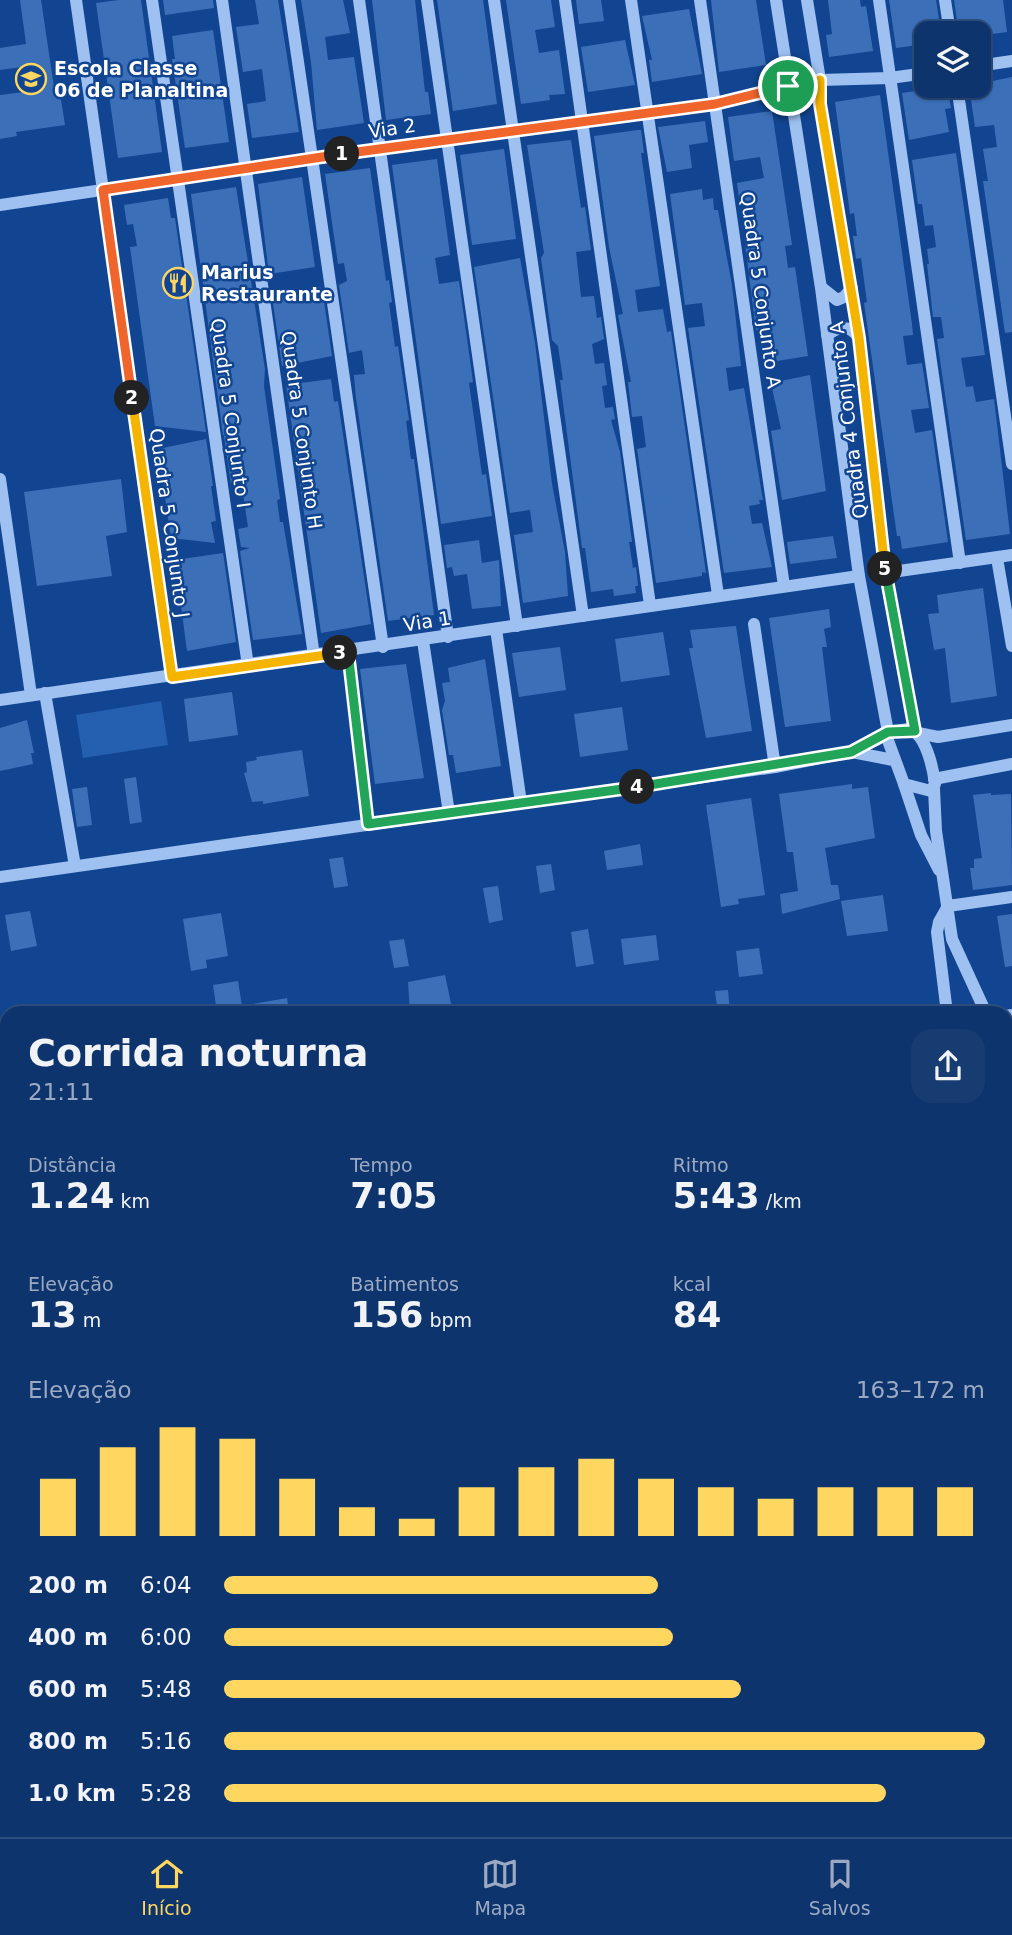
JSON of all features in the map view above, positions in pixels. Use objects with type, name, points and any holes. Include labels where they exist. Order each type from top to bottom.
[{"type":"street","name":"Quadra 5 Conjunto J","points":[[76,0],[172,677]]},
{"type":"street","name":"Quadra 5 Conjunto I","points":[[152,0],[248,666]]},
{"type":"street","name":"Quadra 5 Conjunto H","points":[[222,0],[314,656]]},
{"type":"street","points":[[289,0],[383,647]]},
{"type":"street","points":[[359,0],[448,637]]},
{"type":"street","points":[[427,0],[517,626]]},
{"type":"street","points":[[494,0],[583,616]]},
{"type":"street","points":[[565,0],[650,605]]},
{"type":"street","points":[[631,0],[718,595]]},
{"type":"street","name":"Quadra 5 Conjunto A","points":[[700,0],[784,586]]},
{"type":"street","points":[[776,0],[821,288],[859,576],[887,733],[893,760],[920,835],[944,880]]},
{"type":"street","points":[[788,86],[795,93],[813,91],[819,74],[807,0]]},
{"type":"street","points":[[879,0],[960,563]]},
{"type":"street","points":[[945,0],[948,21]]},
{"type":"street","points":[[991,64],[1012,61]]},
{"type":"street","points":[[788,86],[795,74],[803,71],[890,78],[914,75]]},
{"type":"street","name":"Quadra 4 Conjunto A","points":[[819,74],[820,104],[859,338],[885,573],[916,732],[934,784],[936,831],[952,939],[983,1006]]},
{"type":"street","name":"Via 2","points":[[0,205],[380,149],[715,104],[788,86]]},
{"type":"street","points":[[959,98],[1012,464]]},
{"type":"street","points":[[821,288],[836,300],[852,289]]},
{"type":"street","points":[[827,335],[845,327],[852,328],[859,338]]},
{"type":"street","points":[[0,479],[31,695]]},
{"type":"street","points":[[885,573],[1012,555]]},
{"type":"street","points":[[997,558],[1012,646]]},
{"type":"street","name":"Via 1","points":[[0,700],[383,647],[650,605],[859,576]]},
{"type":"street","points":[[754,624],[775,767]]},
{"type":"street","points":[[496,629],[521,803]]},
{"type":"street","points":[[423,641],[449,813]]},
{"type":"street","points":[[348,652],[368,824]]},
{"type":"street","points":[[46,693],[75,866]]},
{"type":"street","points":[[0,877],[775,767],[851,752],[887,733],[916,732],[938,737],[1012,725]]},
{"type":"street","points":[[851,752],[893,760]]},
{"type":"street","points":[[904,785],[924,791],[934,784],[1012,764]]},
{"type":"street","points":[[946,1006],[937,932],[948,906],[1012,897]]},
{"type":"shaded area","points":[[161,701],[168,745],[83,758],[76,715]]},
{"type":"building","points":[[20,0],[41,0],[54,87],[59,87],[65,125],[16,132],[17,136],[0,139],[0,95],[33,91],[29,66],[0,70],[0,48],[26,44]]},
{"type":"building","points":[[141,0],[162,152],[118,158],[96,3]]},
{"type":"building","points":[[163,0],[213,0],[214,8],[165,15]]},
{"type":"building","points":[[255,0],[278,0],[299,132],[252,138],[247,104],[266,101],[262,69],[243,72],[236,27],[259,24]]},
{"type":"building","points":[[301,0],[343,0],[350,33],[325,37],[328,60],[354,57],[364,123],[317,130],[311,62]]},
{"type":"building","points":[[372,0],[415,0],[425,92],[428,92],[431,114],[386,120]]},
{"type":"building","points":[[437,0],[483,0],[497,104],[453,111]]},
{"type":"building","points":[[506,0],[551,0],[555,27],[535,30],[539,53],[559,50],[565,94],[549,95],[550,100],[521,104]]},
{"type":"building","points":[[576,0],[601,0],[604,21],[579,24]]},
{"type":"building","points":[[711,0],[756,0],[766,65],[719,72]]},
{"type":"building","points":[[828,0],[860,0],[861,7],[866,6],[873,51],[829,57],[826,35],[832,34]]},
{"type":"building","points":[[889,0],[936,0],[939,21],[914,21],[914,46],[896,48]]},
{"type":"building","points":[[954,0],[1003,0],[1007,32],[991,34],[991,21],[957,21]]},
{"type":"building","points":[[689,9],[702,74],[652,82],[649,60],[652,60],[642,16]]},
{"type":"building","points":[[213,30],[229,142],[185,148],[172,59],[175,59],[172,36]]},
{"type":"building","points":[[625,40],[635,85],[588,92],[581,47]]},
{"type":"building","points":[[1012,77],[1012,332],[1005,333],[983,181],[988,181],[983,149],[997,147],[994,125],[975,127],[971,98],[991,98],[991,81]]},
{"type":"building","points":[[914,91],[914,98],[949,98],[951,108],[945,109],[949,132],[909,140],[902,93]]},
{"type":"building","points":[[880,95],[912,324],[913,335],[903,336],[907,365],[922,363],[929,408],[911,410],[915,433],[932,430],[948,542],[902,549],[900,536],[897,536],[864,303],[867,302],[861,258],[856,259],[854,213],[850,214],[835,102]]},
{"type":"building","points":[[772,111],[792,245],[785,246],[788,268],[795,267],[808,356],[777,361],[769,328],[756,330],[744,235],[754,233],[750,205],[740,206],[737,183],[764,178],[760,157],[734,161],[728,117]]},
{"type":"building","points":[[705,121],[708,142],[689,145],[692,168],[667,172],[658,127]]},
{"type":"building","points":[[641,130],[644,153],[641,153],[660,286],[635,290],[638,312],[663,309],[667,332],[671,331],[706,573],[702,572],[702,576],[656,583],[637,449],[646,447],[642,416],[632,417],[628,382],[631,382],[618,315],[623,314],[609,247],[594,136]]},
{"type":"building","points":[[571,140],[581,208],[585,207],[591,250],[576,252],[581,297],[594,296],[597,318],[601,317],[604,339],[592,344],[595,364],[604,363],[607,385],[602,386],[605,408],[613,407],[615,419],[611,420],[620,452],[632,542],[629,542],[638,586],[635,586],[636,593],[614,596],[613,589],[591,592],[585,548],[582,548],[560,380],[563,380],[558,346],[552,340],[541,258],[544,253],[527,145]]},
{"type":"building","points":[[504,149],[516,239],[472,245],[460,155]]},
{"type":"building","points":[[956,153],[985,355],[961,358],[966,387],[973,386],[976,402],[994,399],[1010,534],[966,540],[937,339],[944,338],[941,317],[933,317],[927,264],[927,249],[936,247],[933,225],[925,226],[922,204],[918,204],[912,160]]},
{"type":"building","points":[[437,159],[450,255],[435,258],[439,284],[459,281],[473,382],[469,383],[482,475],[486,474],[492,516],[441,524],[392,165]]},
{"type":"building","points":[[370,168],[386,281],[389,280],[392,302],[389,303],[409,420],[406,421],[411,459],[414,459],[434,615],[388,621],[356,398],[354,375],[365,374],[362,350],[349,353],[339,285],[347,281],[344,263],[338,264],[325,174]]},
{"type":"building","points":[[302,177],[315,267],[269,274],[258,184]]},
{"type":"building","points":[[236,187],[265,369],[264,386],[280,499],[277,500],[280,522],[283,522],[302,634],[253,640],[240,551],[250,548],[241,547],[238,529],[248,527],[243,493],[237,493],[235,483],[231,484],[224,436],[228,435],[223,435],[191,194]]},
{"type":"building","points":[[702,189],[703,200],[713,198],[714,210],[718,210],[732,285],[741,366],[726,368],[729,391],[744,388],[763,500],[759,500],[760,504],[749,506],[752,524],[762,523],[772,567],[724,573],[688,328],[705,326],[702,303],[685,305],[670,194]]},
{"type":"building","points":[[168,198],[171,218],[175,218],[206,432],[155,426],[130,247],[137,246],[133,224],[127,225],[124,205]]},
{"type":"building","points":[[520,258],[535,343],[552,484],[565,552],[568,596],[523,603],[514,535],[533,532],[530,510],[510,513],[474,267]]},
{"type":"building","points":[[322,288],[332,356],[282,366],[272,296]]},
{"type":"building","points":[[810,375],[826,491],[782,500],[771,431],[781,429],[771,383]]},
{"type":"building","points":[[331,379],[334,402],[338,401],[371,624],[321,633],[286,385]]},
{"type":"building","points":[[206,439],[213,486],[216,521],[211,522],[215,543],[171,538],[158,449]]},
{"type":"building","points":[[121,479],[127,532],[106,536],[112,576],[37,586],[24,492]]},
{"type":"building","points":[[833,536],[837,558],[790,564],[787,542]]},
{"type":"building","points":[[479,540],[482,563],[499,560],[501,606],[472,609],[467,574],[454,576],[452,567],[447,568],[444,545]]},
{"type":"building","points":[[223,553],[236,642],[187,651],[175,560]]},
{"type":"building","points":[[983,588],[997,696],[951,703],[945,648],[934,650],[928,614],[939,613],[937,595]]},
{"type":"building","points":[[829,609],[831,627],[824,629],[827,647],[822,647],[831,721],[785,727],[769,618]]},
{"type":"building","points":[[736,626],[752,731],[706,738],[689,648],[693,648],[690,630]]},
{"type":"building","points":[[663,632],[670,675],[621,682],[615,639]]},
{"type":"building","points":[[560,647],[566,690],[519,697],[512,653]]},
{"type":"building","points":[[485,659],[501,766],[456,773],[453,755],[449,755],[442,710],[445,701],[442,683],[450,682],[448,668]]},
{"type":"building","points":[[406,664],[424,778],[375,784],[360,669]]},
{"type":"building","points":[[232,692],[238,735],[189,742],[184,699]]},
{"type":"building","points":[[622,707],[628,750],[580,757],[574,714]]},
{"type":"building","points":[[27,720],[34,753],[31,753],[33,764],[0,771],[0,728]]},
{"type":"building","points":[[302,750],[309,796],[263,804],[263,801],[252,802],[244,773],[247,772],[246,762],[257,760],[256,757]]},
{"type":"building","points":[[136,777],[142,822],[130,824],[124,779]]},
{"type":"building","points":[[852,784],[852,789],[868,787],[875,838],[825,848],[831,885],[838,885],[840,899],[782,914],[780,894],[798,891],[793,852],[787,852],[779,794]]},
{"type":"building","points":[[87,787],[92,825],[77,827],[72,789]]},
{"type":"building","points":[[1011,794],[1012,885],[973,890],[970,868],[974,868],[974,859],[982,858],[973,795]]},
{"type":"building","points":[[751,798],[765,895],[738,899],[739,904],[721,907],[706,805]]},
{"type":"building","points":[[640,844],[643,865],[607,870],[604,851]]},
{"type":"building","points":[[343,857],[348,886],[334,888],[329,859]]},
{"type":"building","points":[[551,864],[555,890],[540,893],[536,866]]},
{"type":"building","points":[[498,886],[503,920],[489,923],[483,888]]},
{"type":"building","points":[[883,895],[888,931],[847,936],[841,901]]},
{"type":"building","points":[[30,911],[37,946],[11,951],[5,915]]},
{"type":"building","points":[[221,913],[228,956],[206,960],[207,968],[191,971],[183,919]]},
{"type":"building","points":[[1012,914],[1012,966],[1005,967],[997,916]]},
{"type":"building","points":[[588,929],[594,964],[576,967],[571,932]]},
{"type":"building","points":[[656,935],[659,960],[624,965],[621,939]]},
{"type":"building","points":[[404,939],[409,966],[394,968],[389,941]]},
{"type":"building","points":[[759,948],[763,974],[739,977],[736,951]]},
{"type":"building","points":[[445,975],[452,1006],[410,1006],[408,982]]},
{"type":"building","points":[[238,981],[242,1006],[216,1006],[213,985]]},
{"type":"building","points":[[728,990],[729,1006],[717,1006],[715,991]]},
{"type":"building","points":[[287,998],[288,1006],[242,1006]]},
{"type":"place","name":"Escola Classe 06 de Planaltina","points":[[31,79]]},
{"type":"place","name":"Marius Restaurante","points":[[178,283]]},
{"type":"route","points":[[820,80],[820,104],[859,338],[885,573],[915,731],[909,729],[888,732],[851,752],[775,767],[368,824],[348,652],[172,677],[103,190],[715,104],[788,86],[795,93],[804,94],[813,91],[820,80]]}]
